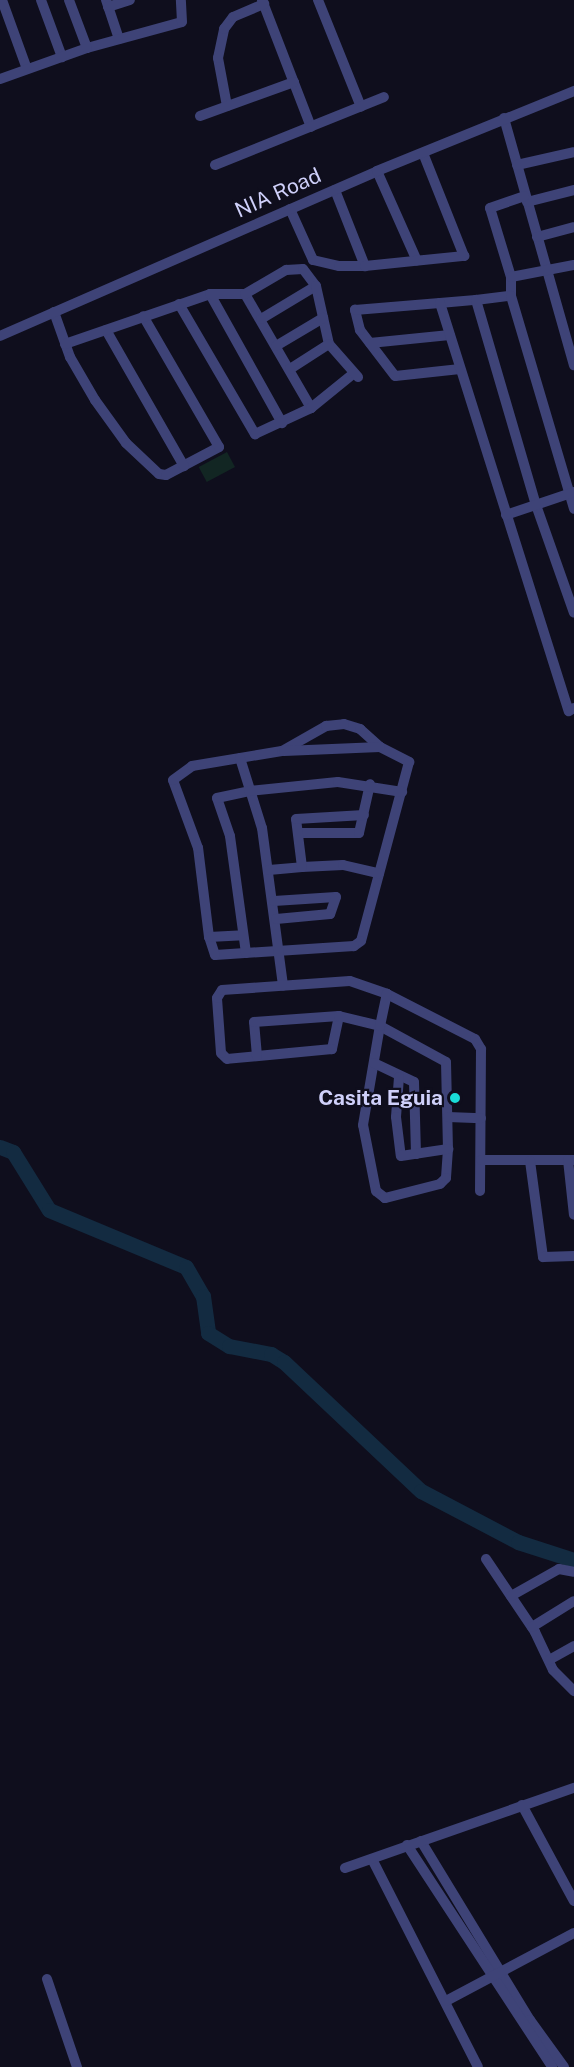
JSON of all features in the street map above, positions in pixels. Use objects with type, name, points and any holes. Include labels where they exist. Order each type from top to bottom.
[{"type":"street","points":[[2,0],[27,69]]},
{"type":"street","points":[[41,0],[62,57]]},
{"type":"street","points":[[69,0],[87,48]]},
{"type":"street","points":[[119,39],[107,4],[130,0]]},
{"type":"street","points":[[0,79],[87,48],[182,22],[181,0]]},
{"type":"street","points":[[318,0],[361,107]]},
{"type":"street","points":[[227,106],[219,58],[224,28],[233,17],[263,2],[311,127]]},
{"type":"street","points":[[200,116],[294,82]]},
{"type":"street","name":"NIA Road","points":[[0,336],[377,171],[574,91]]},
{"type":"street","points":[[215,165],[384,97]]},
{"type":"street","points":[[504,118],[525,199],[574,365]]},
{"type":"street","points":[[517,165],[574,152]]},
{"type":"street","points":[[290,209],[313,260],[339,266],[365,266],[464,256],[423,153]]},
{"type":"street","points":[[377,171],[417,261]]},
{"type":"street","points":[[335,190],[365,266]]},
{"type":"street","points":[[574,190],[490,208],[511,277],[511,296],[574,509]]},
{"type":"street","points":[[537,237],[574,227]]},
{"type":"street","points":[[511,277],[574,265]]},
{"type":"street","points":[[65,344],[143,316],[179,304],[210,294],[245,294],[286,270],[303,269],[316,286],[329,344],[356,375],[311,408],[255,434],[179,304]]},
{"type":"street","points":[[261,319],[316,286]]},
{"type":"street","points":[[210,294],[282,423]]},
{"type":"street","points":[[245,294],[311,408]]},
{"type":"street","points":[[460,369],[395,376],[360,330],[355,310],[511,296]]},
{"type":"street","points":[[476,300],[536,506],[574,613]]},
{"type":"street","points":[[440,303],[569,711],[574,708]]},
{"type":"street","points":[[54,312],[65,344],[95,400],[126,443],[162,476],[219,447],[143,316]]},
{"type":"street","points":[[276,346],[323,318]]},
{"type":"street","points":[[106,330],[184,466]]},
{"type":"street","points":[[370,343],[450,335]]},
{"type":"street","points":[[290,369],[329,344]]},
{"type":"street","points":[[506,515],[571,493]]},
{"type":"street","points":[[282,751],[326,726],[344,724],[360,729],[380,747],[409,762],[359,945],[215,955],[209,937],[198,849],[173,780],[192,766],[282,751],[380,747]]},
{"type":"street","points":[[240,758],[262,828],[274,901],[283,986]]},
{"type":"street","points":[[246,953],[230,836],[217,798],[249,791],[338,782],[370,784],[402,792]]},
{"type":"street","points":[[299,833],[359,833],[370,784]]},
{"type":"street","points":[[302,867],[296,823],[300,817],[364,815]]},
{"type":"street","points":[[269,870],[343,865],[379,873]]},
{"type":"street","points":[[274,901],[337,895],[330,914],[276,919]]},
{"type":"street","points":[[209,937],[243,935]]},
{"type":"street","points":[[339,1016],[332,1049],[223,1057],[218,993],[350,981],[387,994],[480,1043],[480,1191]]},
{"type":"street","points":[[257,1056],[254,1022],[339,1016],[380,1026],[446,1062],[448,1117],[444,1182],[379,1196],[363,1125],[380,1026],[387,994]]},
{"type":"street","points":[[374,1063],[399,1077],[414,1082],[416,1154]]},
{"type":"street","points":[[399,1077],[399,1151],[404,1157],[447,1149]]},
{"type":"street","points":[[448,1117],[481,1118]]},
{"type":"street","points":[[481,1160],[571,1160],[574,1215]]},
{"type":"street","points":[[530,1161],[543,1257],[574,1256]]},
{"type":"street","points":[[486,1559],[531,1627],[549,1660],[574,1691]]},
{"type":"street","points":[[511,1596],[559,1569],[574,1572]]},
{"type":"street","points":[[531,1627],[574,1601]]},
{"type":"street","points":[[549,1660],[574,1646]]},
{"type":"street","points":[[345,1868],[574,1788]]},
{"type":"street","points":[[522,1805],[574,1901]]},
{"type":"street","points":[[421,1840],[552,2067]]},
{"type":"street","points":[[407,1845],[564,2067]]},
{"type":"street","points":[[372,1859],[478,2067]]},
{"type":"street","points":[[446,2001],[574,1933]]},
{"type":"street","points":[[47,1979],[77,2067]]},
{"type":"green space","points":[[227,452],[235,467],[207,482],[199,467]]},
{"type":"waterway","points":[[0,1147],[13,1152],[49,1210],[186,1267],[203,1296],[208,1333],[229,1346],[271,1354],[284,1362],[421,1491],[518,1542],[574,1560]]},
{"type":"place","name":"Casita Eguia","points":[[455,1098]]}]
